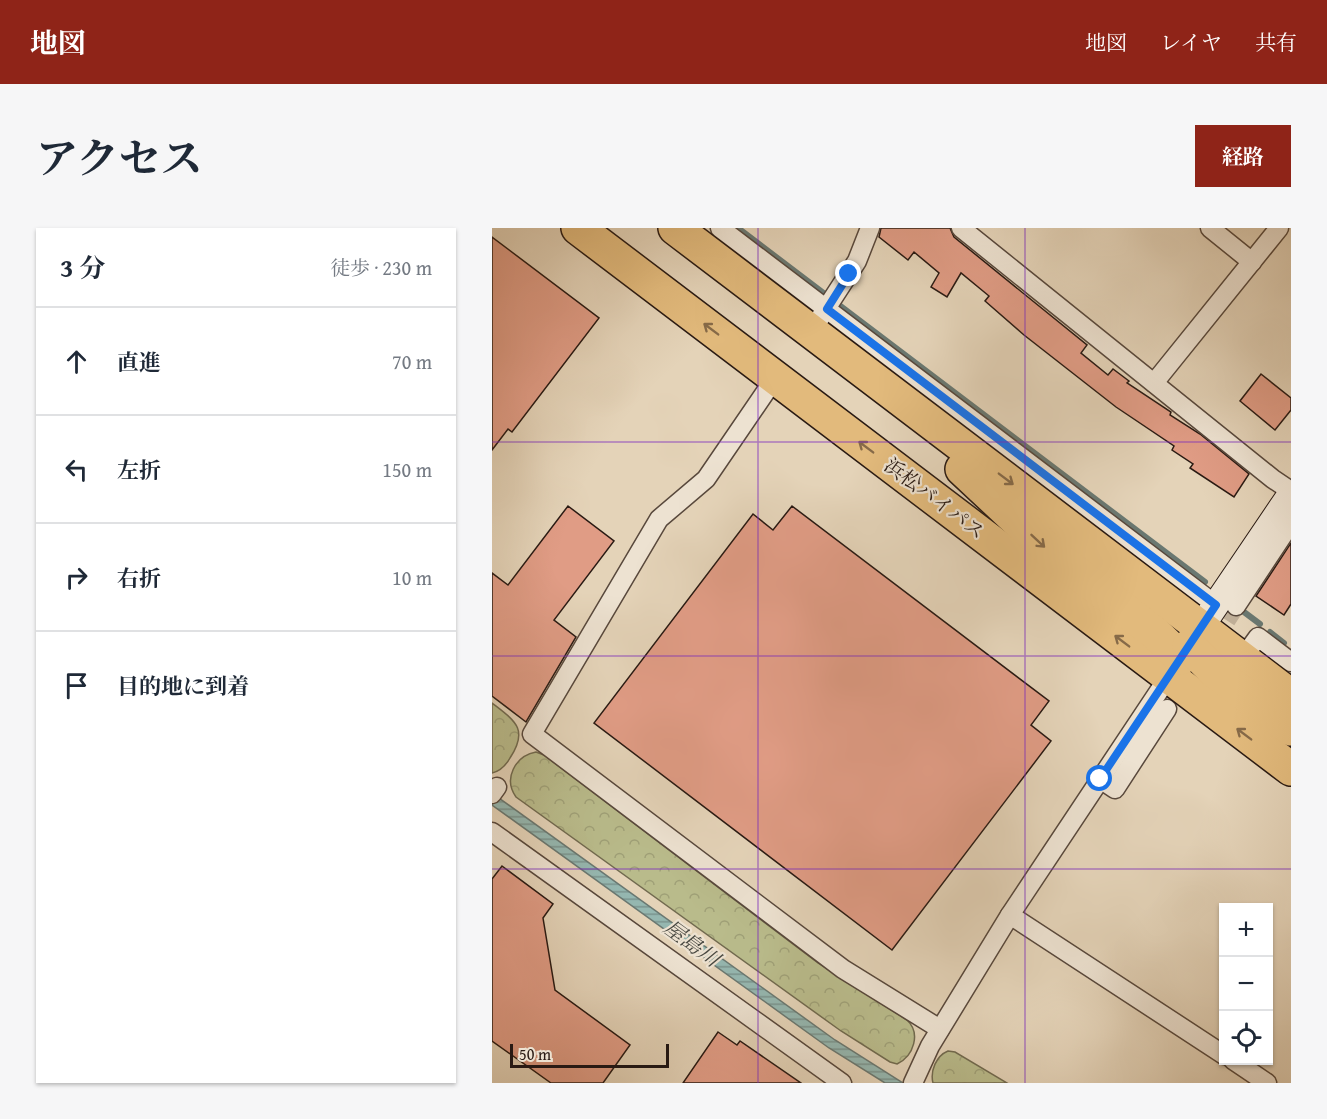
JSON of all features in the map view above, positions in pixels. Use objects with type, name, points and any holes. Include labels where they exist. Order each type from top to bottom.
[{"type":"highway","name":"浜松バイパス","points":[[578,228],[775,378],[1198,636],[1242,658],[1291,696]]},
{"type":"highway","name":"浜松バイパス","points":[[675,228],[819,320],[860,369],[1198,636],[1291,769]]},
{"type":"highway","points":[[1198,636],[1215,672],[1291,729]]},
{"type":"street","points":[[720,228],[819,320],[1198,636]]},
{"type":"street","points":[[819,320],[857,261],[870,228]]},
{"type":"street","points":[[914,1081],[940,1029],[1010,915],[1198,636],[1291,493],[961,228]]},
{"type":"street","points":[[1210,228],[1252,262]]},
{"type":"street","points":[[1154,383],[1280,228]]},
{"type":"street","points":[[775,378],[706,479],[659,519],[532,734],[843,969],[940,1029]]},
{"type":"street","points":[[1198,636],[1291,523]]},
{"type":"street","points":[[1242,658],[1258,637],[1291,662]]},
{"type":"street","points":[[1100,779],[1115,789],[1167,709]]},
{"type":"street","points":[[492,832],[842,1083]]},
{"type":"street","points":[[1010,915],[1219,1052]]},
{"type":"street","points":[[1240,1065],[1267,1083]]},
{"type":"green space","points":[[492,703],[513,721],[519,733],[516,748],[508,761],[501,769],[492,773]]},
{"type":"green space","points":[[536,752],[544,755],[818,963],[907,1020],[914,1031],[914,1044],[908,1056],[897,1064],[890,1062],[841,1031],[516,797],[511,783],[513,769],[522,758]]},
{"type":"green space","points":[[948,1051],[955,1052],[1007,1083],[933,1083],[932,1074],[935,1064],[940,1056]]},
{"type":"water","name":"屋島川","points":[[492,793],[835,1040],[903,1083],[885,1083],[829,1048],[492,805]]},
{"type":"building","points":[[881,228],[950,228],[954,237],[1087,345],[1081,353],[1108,375],[1113,369],[1129,381],[1127,383],[1171,412],[1170,415],[1200,434],[1249,474],[1234,497],[1190,468],[1193,464],[1172,450],[1174,446],[1116,407],[1024,335],[985,301],[989,296],[961,273],[947,297],[931,287],[939,273],[914,252],[908,260],[879,237]]},
{"type":"building","points":[[492,237],[599,318],[512,432],[508,429],[492,450]]},
{"type":"building","points":[[1261,374],[1291,398],[1291,410],[1275,430],[1240,401]]},
{"type":"building","points":[[568,506],[614,541],[554,620],[576,637],[526,722],[492,696],[492,573],[508,585]]},
{"type":"building","points":[[792,506],[1049,701],[1031,725],[1051,741],[892,950],[594,723],[753,514],[773,530]]},
{"type":"building","points":[[1291,543],[1291,604],[1284,615],[1256,596]]},
{"type":"building","points":[[502,866],[553,904],[543,918],[555,990],[630,1045],[603,1083],[551,1083],[492,1041],[492,879]]},
{"type":"building","points":[[718,1032],[737,1045],[740,1041],[801,1083],[683,1083]]},
{"type":"waterway","points":[[738,228],[826,295]]},
{"type":"waterway","points":[[839,305],[1205,582]]},
{"type":"waterway","points":[[1244,612],[1260,624]]},
{"type":"waterway","points":[[1270,632],[1284,643]]},
{"type":"tunnel","points":[[1212,643],[1236,606]]},
{"type":"route","points":[[849,274],[827,309],[1216,605],[1100,779]]}]
